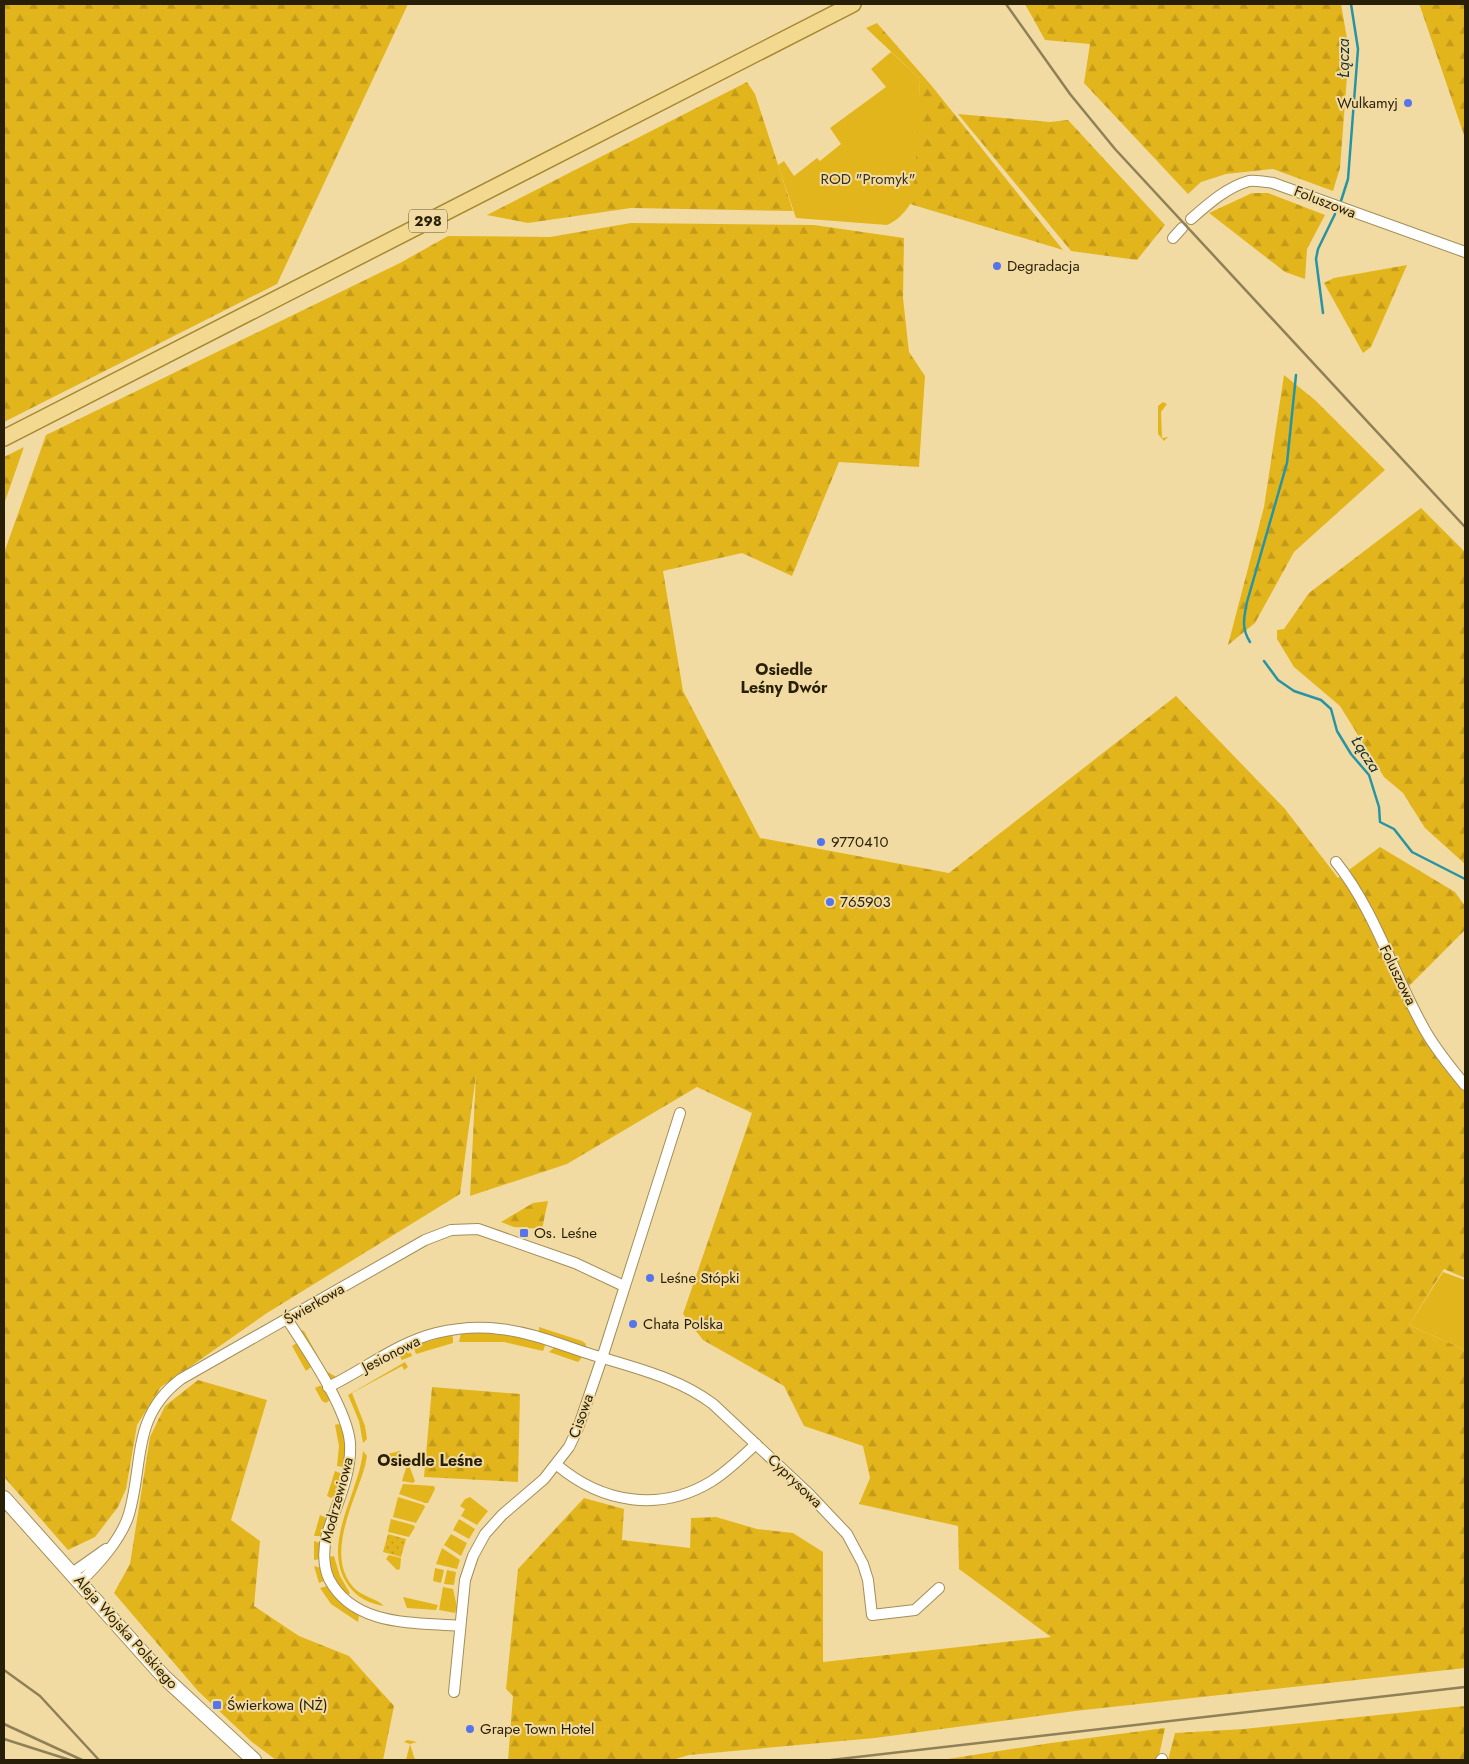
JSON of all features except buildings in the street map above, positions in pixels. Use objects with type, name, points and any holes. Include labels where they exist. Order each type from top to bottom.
[{"type":"main road","name":"298","points":[[4,438],[853,4]]},
{"type":"main road","name":"Aleja Wojska Polskiego","points":[[4,1498],[164,1677],[254,1760]]},
{"type":"street","name":"Foluszowa","points":[[1191,220],[1228,190],[1250,181],[1273,183],[1465,252]]},
{"type":"street","points":[[1173,238],[1182,228]]},
{"type":"street","name":"Foluszowa","points":[[1336,862],[1346,875],[1386,948],[1426,1032],[1444,1059],[1465,1084]]},
{"type":"street","name":"Cisowa","points":[[454,1692],[465,1580],[473,1556],[485,1534],[502,1515],[557,1465],[569,1447],[578,1428],[680,1113]]},
{"type":"street","name":"Świerkowa","points":[[76,1577],[96,1566],[121,1531],[129,1516],[145,1427],[159,1400],[182,1380],[438,1234],[464,1228],[492,1232],[577,1263],[624,1286]]},
{"type":"street","name":"Modrzewiowa","points":[[287,1319],[343,1415],[350,1445],[347,1472],[324,1548],[327,1574],[333,1585],[349,1604],[372,1616],[460,1626]]},
{"type":"street","name":"Jesionowa","points":[[328,1387],[410,1342],[436,1333],[461,1328],[514,1330],[602,1358]]},
{"type":"street","name":"Cyprysowa","points":[[602,1358],[673,1381],[697,1392],[713,1404],[756,1444],[847,1534],[863,1564],[868,1580],[872,1615],[915,1610],[939,1588]]},
{"type":"street","points":[[557,1465],[574,1480],[596,1491],[625,1498],[655,1500],[689,1493],[708,1484],[730,1468],[756,1444]]},
{"type":"green space","points":[[4,4],[408,4],[277,284],[4,422]]},
{"type":"green space","points":[[1025,4],[1341,4],[1349,50],[1340,168],[1333,191],[1273,169],[1226,174],[1201,182],[1188,194],[1084,83],[1090,44],[1045,40]]},
{"type":"green space","points":[[1419,4],[1465,4],[1465,138],[1421,9]]},
{"type":"green space","points":[[877,23],[931,85],[1063,250],[910,204],[915,177],[920,79],[866,28]]},
{"type":"green space","name":"ROD \"Promyk\"","points":[[891,52],[920,79],[916,180],[910,204],[900,216],[887,225],[796,218],[778,165],[784,161],[794,176],[817,158],[820,161],[841,144],[830,128],[886,87],[871,69]]},
{"type":"green space","points":[[747,82],[755,94],[793,211],[631,208],[528,223],[487,215]]},
{"type":"green space","points":[[958,114],[1050,122],[1068,120],[1165,225],[1137,260],[1071,251]]},
{"type":"green space","points":[[1252,193],[1268,193],[1325,215],[1307,249],[1305,279],[1285,272],[1209,213]]},
{"type":"green space","points":[[631,223],[814,225],[904,238],[903,298],[909,352],[925,376],[919,467],[839,462],[792,576],[742,553],[663,571],[683,691],[760,838],[949,873],[1176,696],[1285,809],[1338,878],[1380,847],[1455,892],[1465,906],[1465,930],[1404,991],[1465,1085],[1465,1278],[1444,1269],[1409,1325],[1465,1350],[1465,1668],[1075,1711],[875,1738],[689,1755],[672,1760],[508,1760],[513,1696],[506,1689],[518,1569],[584,1498],[624,1509],[622,1540],[690,1548],[691,1518],[716,1517],[757,1529],[793,1533],[823,1552],[823,1662],[1051,1637],[959,1569],[958,1526],[859,1504],[870,1478],[863,1446],[804,1426],[784,1386],[703,1340],[683,1314],[752,1113],[697,1087],[567,1164],[470,1196],[476,1075],[460,1194],[267,1313],[161,1387],[137,1425],[126,1489],[118,1507],[95,1537],[68,1550],[4,1477],[4,553],[46,435],[400,263],[448,236],[550,237]]},
{"type":"green space","points":[[1407,265],[1371,347],[1363,353],[1324,283],[1334,278]]},
{"type":"green space","points":[[1284,375],[1315,400],[1385,470],[1294,552],[1255,623],[1228,645],[1264,507]]},
{"type":"green space","points":[[1163,402],[1167,404],[1161,412],[1162,438],[1168,437],[1164,441],[1158,434],[1158,406]]},
{"type":"green space","points":[[24,447],[4,504],[4,457]]},
{"type":"green space","points":[[1421,508],[1465,552],[1465,864],[1425,828],[1403,793],[1384,777],[1340,706],[1294,667],[1277,639],[1277,630],[1284,629],[1309,593]]},
{"type":"green space","points":[[548,1201],[542,1229],[514,1227],[501,1222],[533,1203]]},
{"type":"green space","points":[[1443,1272],[1465,1280],[1465,1350],[1409,1325]]},
{"type":"green space","points":[[539,1327],[582,1341],[586,1344],[585,1348],[539,1333]]},
{"type":"green space","points":[[299,1329],[304,1331],[326,1371],[338,1378],[329,1379]]},
{"type":"green space","points":[[461,1333],[510,1334],[543,1343],[545,1346],[543,1351],[504,1342],[459,1342]]},
{"type":"green space","points":[[450,1335],[453,1337],[453,1343],[416,1354],[413,1346]]},
{"type":"green space","points":[[298,1344],[311,1367],[306,1371],[292,1346]]},
{"type":"green space","points":[[555,1347],[583,1356],[578,1362],[549,1352]]},
{"type":"green space","points":[[409,1348],[412,1356],[402,1360],[398,1353]]},
{"type":"green space","points":[[405,1362],[408,1367],[404,1370],[402,1366],[352,1393],[365,1426],[367,1439],[363,1443],[359,1421],[348,1395]]},
{"type":"green space","points":[[198,1380],[267,1400],[231,1520],[260,1541],[254,1606],[299,1636],[349,1656],[394,1706],[383,1760],[276,1760],[252,1742],[198,1691],[114,1593],[130,1564],[150,1437],[165,1406]]},
{"type":"green space","points":[[322,1386],[330,1400],[326,1403],[322,1401],[315,1388]]},
{"type":"green space","points":[[432,1387],[520,1394],[518,1482],[424,1477]]},
{"type":"green space","points":[[335,1425],[342,1426],[346,1438],[344,1467],[337,1466],[339,1446]]},
{"type":"green space","points":[[363,1451],[367,1456],[344,1528],[342,1560],[345,1575],[354,1588],[384,1606],[374,1604],[355,1593],[340,1570],[339,1536]]},
{"type":"green space","points":[[400,1451],[404,1458],[400,1463],[379,1456]]},
{"type":"green space","points":[[407,1465],[409,1465],[415,1481],[413,1483],[402,1481]]},
{"type":"green space","points":[[335,1471],[342,1474],[336,1494],[331,1498],[327,1496]]},
{"type":"green space","points":[[403,1484],[434,1486],[435,1489],[428,1503],[425,1503],[399,1494]]},
{"type":"green space","points":[[398,1497],[424,1505],[425,1507],[416,1523],[393,1517]]},
{"type":"green space","points":[[470,1497],[488,1511],[477,1525],[461,1516],[465,1509],[460,1506],[465,1499]]},
{"type":"green space","points":[[320,1515],[328,1519],[322,1536],[314,1536]]},
{"type":"green space","points":[[391,1519],[415,1527],[409,1537],[388,1532]]},
{"type":"green space","points":[[459,1519],[475,1529],[469,1539],[453,1530]]},
{"type":"green space","points":[[388,1534],[406,1539],[401,1557],[383,1552]]},
{"type":"green space","points":[[451,1534],[467,1543],[461,1556],[444,1545]]},
{"type":"green space","points":[[314,1541],[321,1543],[321,1559],[314,1560]]},
{"type":"green space","points":[[442,1548],[460,1560],[457,1569],[436,1564]]},
{"type":"green space","points":[[389,1555],[401,1558],[400,1569],[397,1570],[386,1559]]},
{"type":"green space","points":[[334,1556],[340,1576],[350,1593],[347,1596],[333,1576],[329,1557]]},
{"type":"green space","points":[[314,1566],[322,1568],[326,1580],[319,1583]]},
{"type":"green space","points":[[435,1568],[444,1570],[441,1583],[433,1581]]},
{"type":"green space","points":[[447,1570],[456,1572],[454,1585],[444,1584]]},
{"type":"green space","points":[[327,1586],[343,1604],[359,1616],[358,1622],[331,1604],[320,1588]]},
{"type":"green space","points":[[443,1587],[453,1589],[457,1607],[455,1613],[439,1610]]},
{"type":"green space","points":[[403,1597],[438,1605],[436,1610],[407,1608]]},
{"type":"green space","points":[[1465,1706],[1465,1760],[1168,1760],[1175,1733],[1244,1729]]},
{"type":"green space","points":[[1165,1728],[1158,1760],[941,1760],[1051,1743]]},
{"type":"green space","points":[[407,1740],[417,1742],[410,1744],[404,1742]]},
{"type":"green space","points":[[410,1744],[415,1760],[406,1760]]},
{"type":"waterway","name":"Łącza","points":[[1341,201],[1348,179],[1358,49],[1351,4]]},
{"type":"waterway","name":"Łącza","points":[[1323,313],[1316,259],[1318,249],[1335,214]]},
{"type":"waterway","name":"Łącza","points":[[1250,642],[1244,627],[1245,613],[1287,463],[1296,375]]},
{"type":"waterway","name":"Łącza","points":[[1264,661],[1278,680],[1294,691],[1321,700],[1331,709],[1337,731],[1351,754],[1369,775],[1379,807],[1380,822],[1394,829],[1412,852],[1465,879]]},
{"type":"railway","points":[[1006,4],[1070,94],[1115,149],[1465,527]]},
{"type":"railway","points":[[4,1670],[40,1696],[99,1760]]},
{"type":"railway","points":[[831,1760],[1465,1687]]},
{"type":"railway","points":[[4,1724],[82,1760]]},
{"type":"railway","points":[[4,1739],[70,1760]]},
{"type":"place","name":"Wulkamyj","points":[[1408,103]]},
{"type":"place","name":"Degradacja","points":[[997,266]]},
{"type":"place","name":"9770410","points":[[821,842]]},
{"type":"place","name":"765903","points":[[830,902]]},
{"type":"place","name":"Os. Leśne","points":[[524,1233]]},
{"type":"place","name":"Leśne Stópki","points":[[650,1278]]},
{"type":"place","name":"Chata Polska","points":[[633,1324]]},
{"type":"place","name":"Świerkowa (NŻ)","points":[[217,1705]]},
{"type":"place","name":"Grape Town Hotel","points":[[470,1729]]},
{"type":"district","name":"Osiedle Leśny Dwór","points":[[784,678]]},
{"type":"district","name":"Osiedle Leśne","points":[[430,1460]]}]
